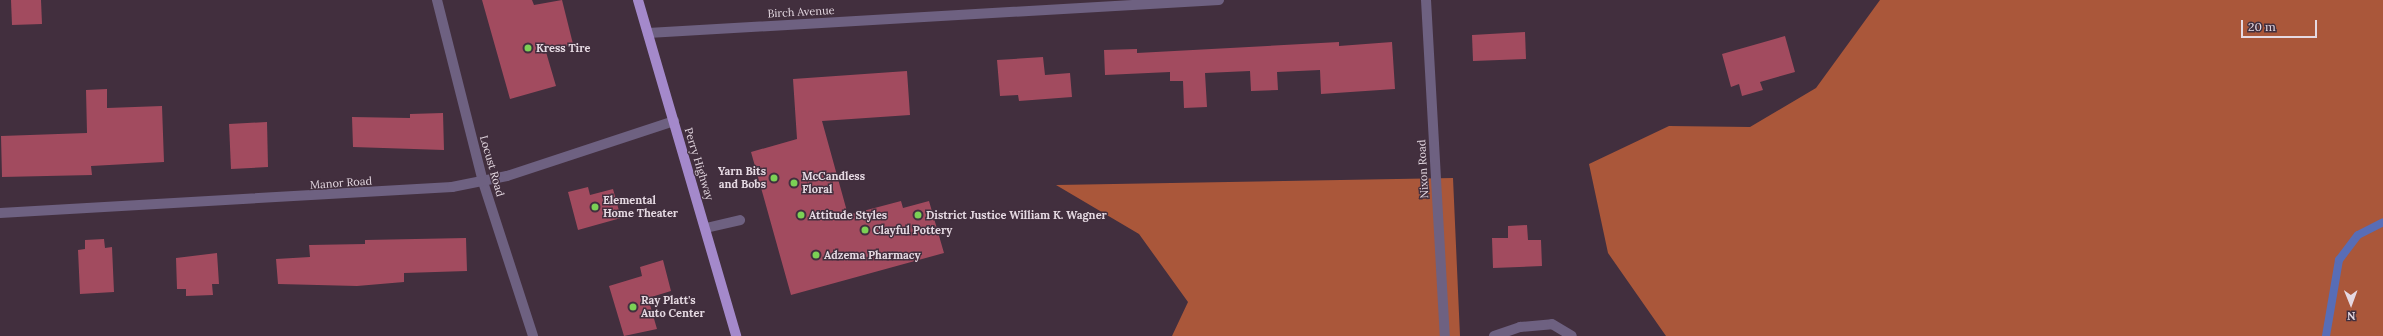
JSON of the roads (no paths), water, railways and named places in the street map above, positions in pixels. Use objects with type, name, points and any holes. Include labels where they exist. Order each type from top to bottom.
[{"type":"main road","name":"Perry Highway","points":[[638,0],[706,228],[736,336]]},
{"type":"street","name":"Locust Road","points":[[437,0],[483,182],[533,336]]},
{"type":"street","name":"Birch Avenue","points":[[648,33],[1219,0]]},
{"type":"street","name":"Nixon Road","points":[[1426,0],[1445,336]]},
{"type":"street","name":"Manor Road","points":[[0,213],[347,195],[483,182],[674,121]]},
{"type":"street","points":[[706,228],[740,220]]},
{"type":"street","points":[[1494,336],[1520,327],[1552,324],[1572,336]]},
{"type":"waterway","points":[[2326,336],[2339,260],[2358,235],[2383,222]]},
{"type":"place","name":"Kress Tire","points":[[528,48]]},
{"type":"place","name":"Yarn Bits and Bobs","points":[[774,178]]},
{"type":"place","name":"McCandless Floral","points":[[794,183]]},
{"type":"place","name":"Elemental Home Theater","points":[[595,207]]},
{"type":"place","name":"Attitude Styles","points":[[801,215]]},
{"type":"place","name":"District Justice William K. Wagner","points":[[918,215]]},
{"type":"place","name":"Clayful Pottery","points":[[865,230]]},
{"type":"place","name":"Adzema Pharmacy","points":[[816,255]]},
{"type":"place","name":"Ray Platt's Auto Center","points":[[633,307]]}]
